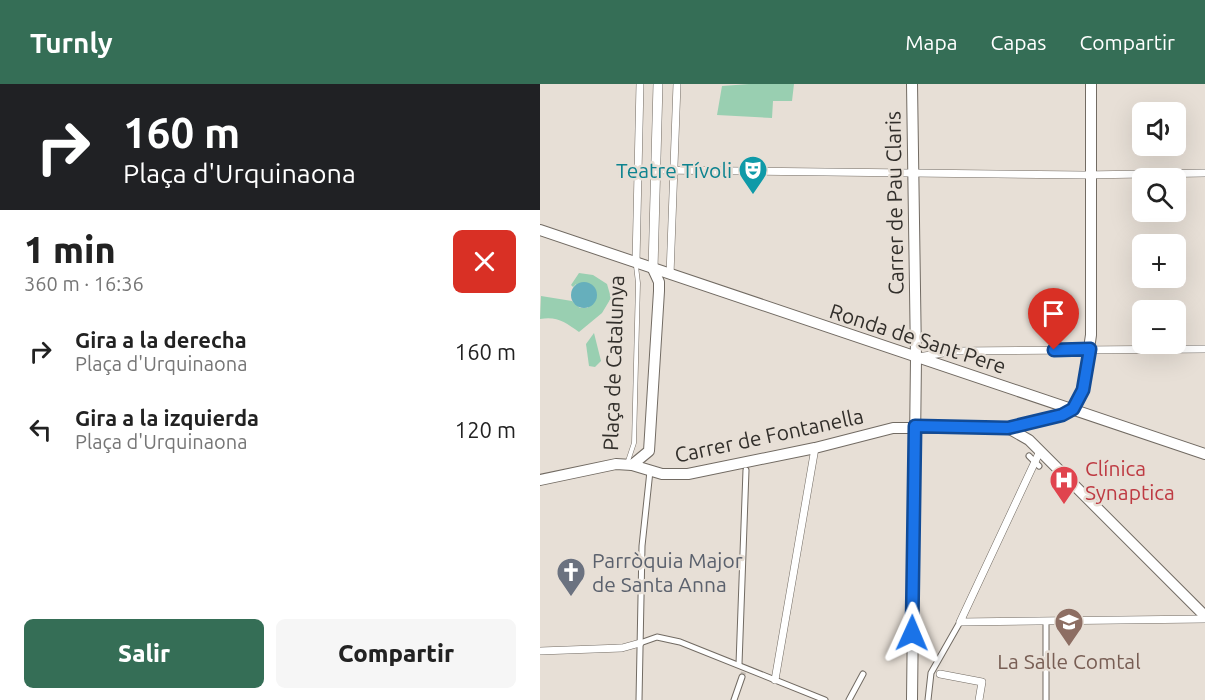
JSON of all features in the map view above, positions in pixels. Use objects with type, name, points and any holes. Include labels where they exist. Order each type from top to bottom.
[{"type":"main road","name":"Carrer de Pau Claris","points":[[912,84],[916,358],[912,700]]},
{"type":"main road","points":[[1073,409],[1083,389],[1090,349],[1090,84]]},
{"type":"main road","name":"Plaça de Catalunya","points":[[540,230],[653,269],[659,282],[651,442],[645,456],[629,465],[616,464],[540,480]]},
{"type":"main road","name":"Ronda de Sant Pere","points":[[653,269],[1205,454]]},
{"type":"main road","name":"Plaça de Catalunya","points":[[659,282],[670,275]]},
{"type":"main road","name":"Carrer de Fontanella","points":[[629,465],[668,475],[688,474],[815,448],[892,428],[915,426],[1008,428],[1062,415],[1073,409]]},
{"type":"main road","points":[[1008,428],[1021,433],[1036,459],[1205,617]]},
{"type":"street","points":[[636,262],[640,84]]},
{"type":"street","points":[[653,269],[658,84]]},
{"type":"street","points":[[670,275],[678,84]]},
{"type":"street","points":[[656,170],[1090,175],[1205,173]]},
{"type":"street","points":[[916,358],[930,353],[952,351],[1205,349]]},
{"type":"street","points":[[775,680],[815,448]]},
{"type":"street","points":[[928,700],[931,673],[960,621],[1036,459]]},
{"type":"street","points":[[639,700],[642,546],[650,470]]},
{"type":"street","points":[[734,700],[743,672],[739,664],[746,470]]},
{"type":"street","points":[[960,621],[1205,617]]},
{"type":"street","points":[[1046,621],[1046,700]]},
{"type":"street","points":[[540,651],[622,648],[657,637],[680,642],[739,664]]},
{"type":"street","points":[[743,672],[775,680],[825,700]]},
{"type":"street","points":[[931,673],[981,682],[979,700]]},
{"type":"street","points":[[849,700],[862,674]]},
{"type":"lane","name":"Plaça de Catalunya","points":[[629,465],[634,443],[638,283],[636,262]]},
{"type":"green space","points":[[794,84],[792,101],[773,101],[772,118],[717,115],[722,86]]},
{"type":"green space","points":[[579,273],[593,275],[607,284],[611,298],[602,313],[579,332],[561,321],[551,318],[540,319],[541,296],[572,301],[580,308],[588,308],[576,284],[573,287],[571,285]]},
{"type":"green space","points":[[594,333],[601,361],[595,367],[589,366],[586,344]]},
{"type":"water","points":[[584,282],[593,286],[597,295],[593,304],[584,308],[575,304],[571,295],[575,286]]},
{"type":"tunnel","points":[[742,677],[744,671]]},
{"type":"place","name":"Teatre Tívoli","points":[[753,196]]},
{"type":"place","name":"Clínica Synaptica","points":[[1064,506]]},
{"type":"place","name":"Parròquia Major de Santa Anna","points":[[571,598]]},
{"type":"place","name":"La Salle Comtal","points":[[1069,648]]},
{"type":"route","points":[[912,633],[915,426],[1008,428],[1062,415],[1073,409],[1083,389],[1090,349],[1054,350]]}]
